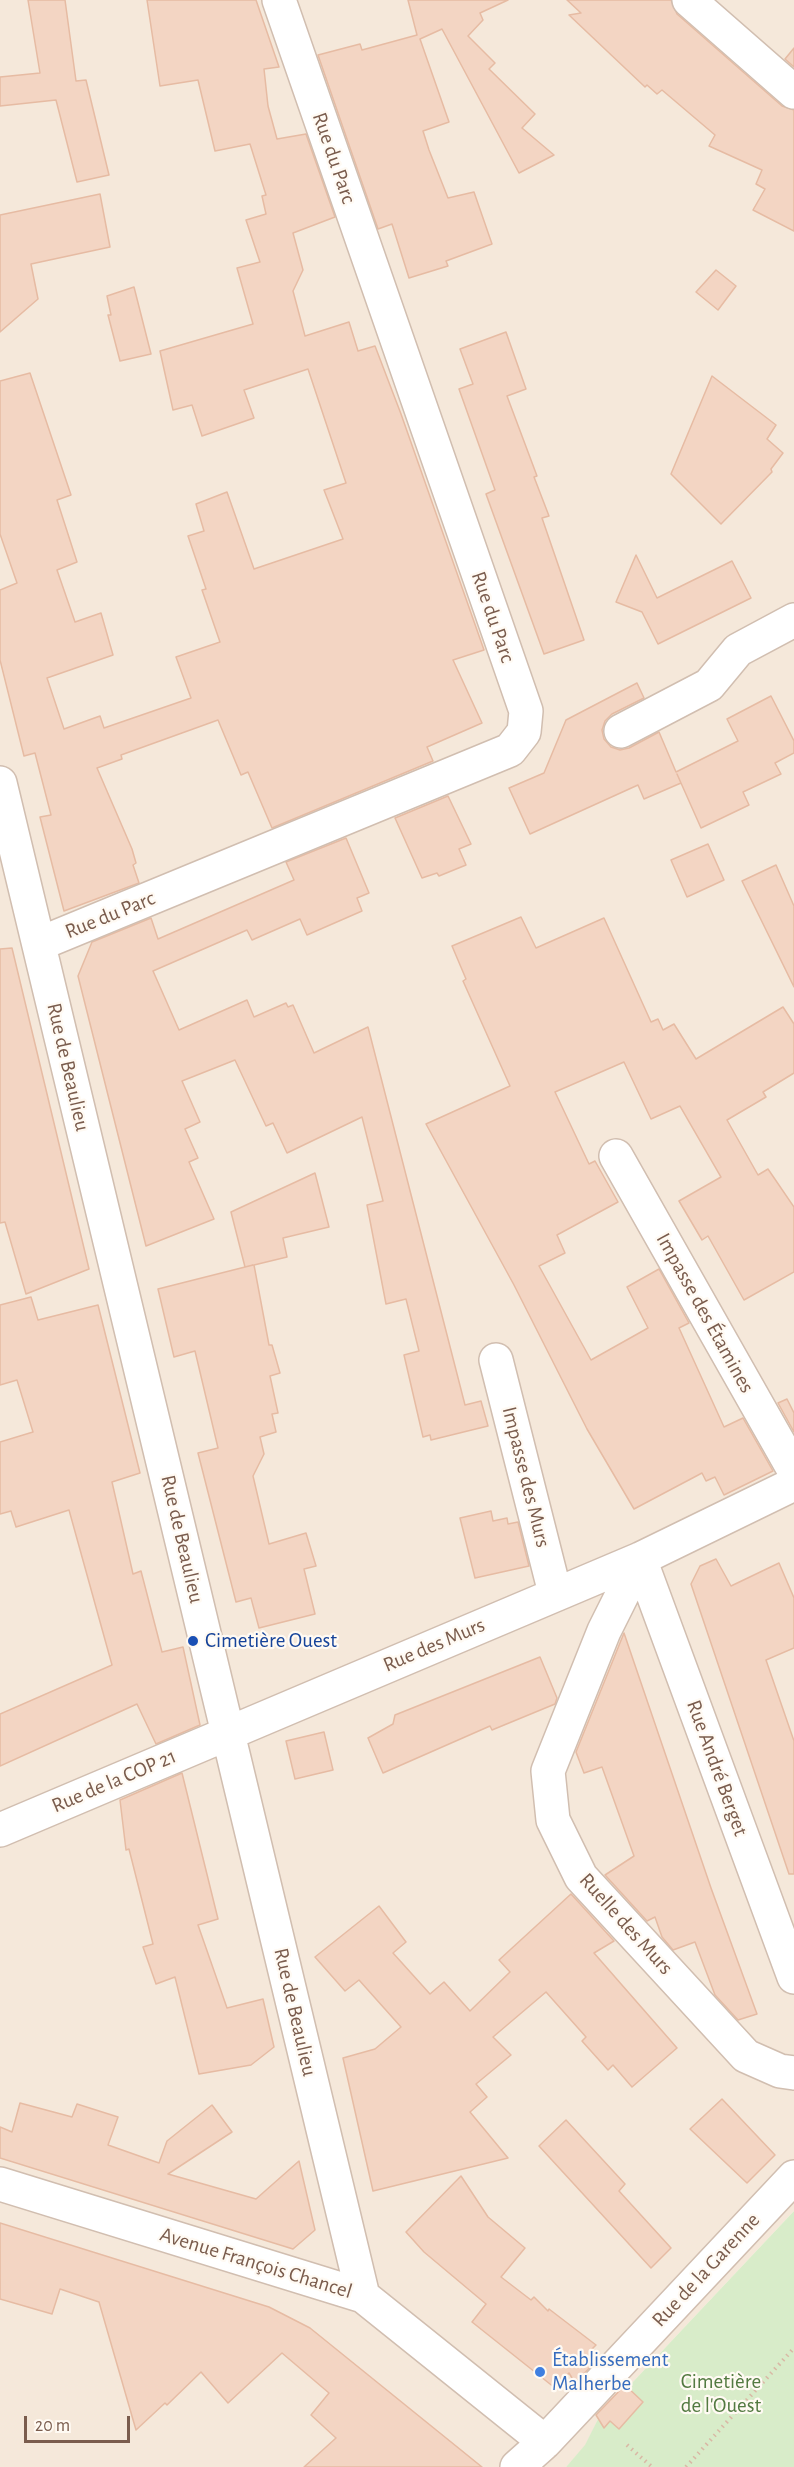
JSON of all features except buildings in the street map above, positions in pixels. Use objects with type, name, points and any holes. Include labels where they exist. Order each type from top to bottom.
[{"type":"street","name":"Rue du Parc","points":[[39,944],[510,750],[524,732],[526,711],[279,0]]},
{"type":"street","points":[[689,0],[794,92]]},
{"type":"street","points":[[621,732],[709,686],[738,650],[794,620]]},
{"type":"street","name":"Rue de Beaulieu","points":[[0,783],[363,2296]]},
{"type":"street","name":"Impasse des Étamines","points":[[616,1156],[794,1470]]},
{"type":"street","name":"Impasse des Murs","points":[[496,1360],[555,1593]]},
{"type":"street","name":"Rue des Murs","points":[[228,1732],[640,1559],[794,1484]]},
{"type":"street","name":"Rue André Berget","points":[[640,1559],[794,1977]]},
{"type":"street","name":"Ruelle des Murs","points":[[640,1559],[604,1631],[548,1771],[553,1820],[580,1877],[746,2056],[780,2071],[794,2073]]},
{"type":"street","name":"Rue de la COP 21","points":[[0,1830],[228,1732]]},
{"type":"street","name":"Rue de la Garenne","points":[[517,2467],[545,2442],[794,2177]]},
{"type":"street","name":"Avenue François Chancel","points":[[0,2184],[363,2296],[545,2442]]},
{"type":"path","points":[[686,2467],[794,2349]]},
{"type":"path","points":[[627,2445],[652,2467]]},
{"type":"shaded area","points":[[0,0],[794,0],[794,2211],[598,2419],[585,2446],[566,2467],[0,2467]]},
{"type":"green space","name":"Cimetière de l'Ouest","points":[[794,2211],[794,2467],[566,2467],[585,2445],[598,2419]]},
{"type":"place","name":"Cimetière Ouest","points":[[193,1641]]},
{"type":"place","name":"Établissement Malherbe","points":[[540,2372]]}]
